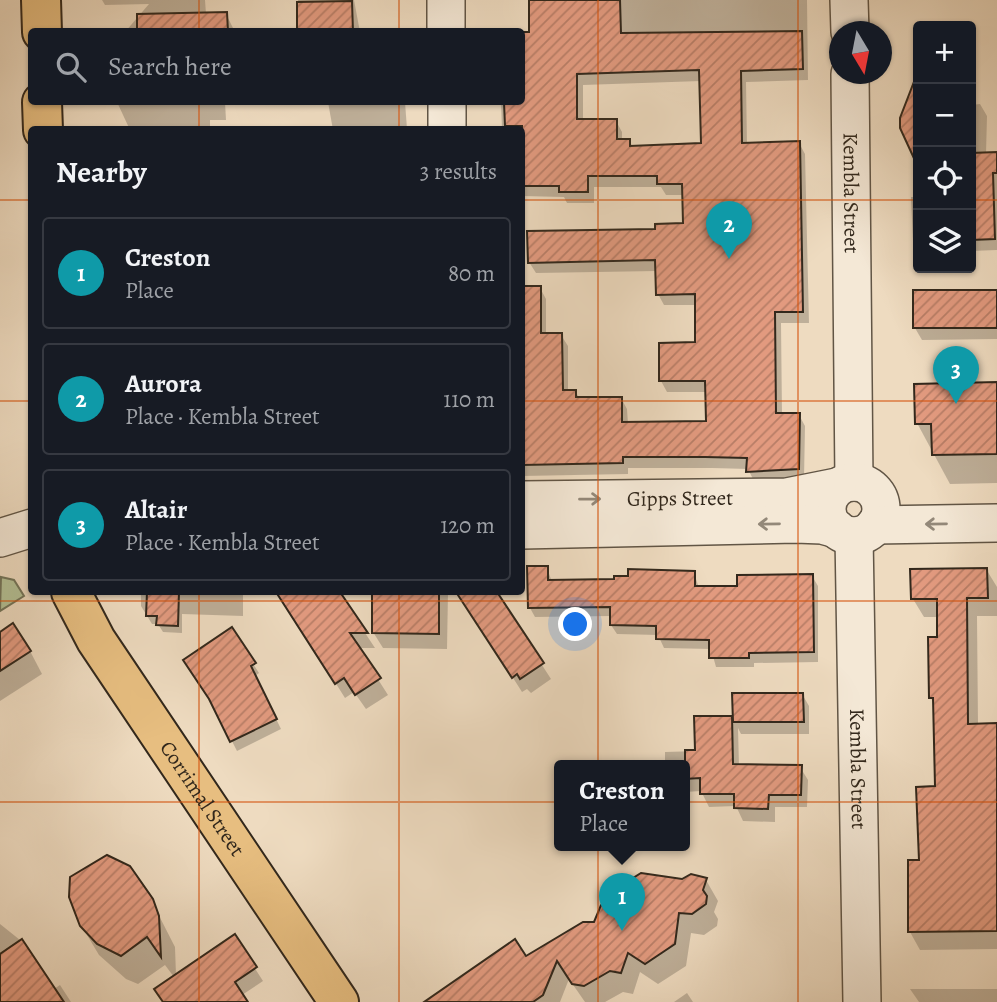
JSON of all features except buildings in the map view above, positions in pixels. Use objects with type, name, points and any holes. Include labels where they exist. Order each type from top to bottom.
[{"type":"main road","points":[[41,0],[42,28]]},
{"type":"main road","points":[[42,105],[43,126]]},
{"type":"main road","name":"Corrimal Street","points":[[73,595],[96,640],[339,1002]]},
{"type":"street","points":[[446,0],[446,28]]},
{"type":"street","points":[[849,0],[850,21]]},
{"type":"street","name":"Kembla Street","points":[[850,84],[846,485],[828,501],[827,509],[855,530],[862,1002]]},
{"type":"street","points":[[447,105],[447,126]]},
{"type":"street","name":"Gipps Street","points":[[525,500],[787,497],[846,485]]},
{"type":"street","name":"Gipps Street","points":[[525,530],[796,524],[855,530],[997,523]]},
{"type":"street","points":[[0,538],[28,529]]},
{"type":"green space","points":[[1,577],[14,580],[24,596],[0,611]]},
{"type":"place","name":"Aurora","points":[[729,259]]},
{"type":"place","name":"Altair","points":[[956,404]]},
{"type":"place","name":"Creston","points":[[622,931]]}]
